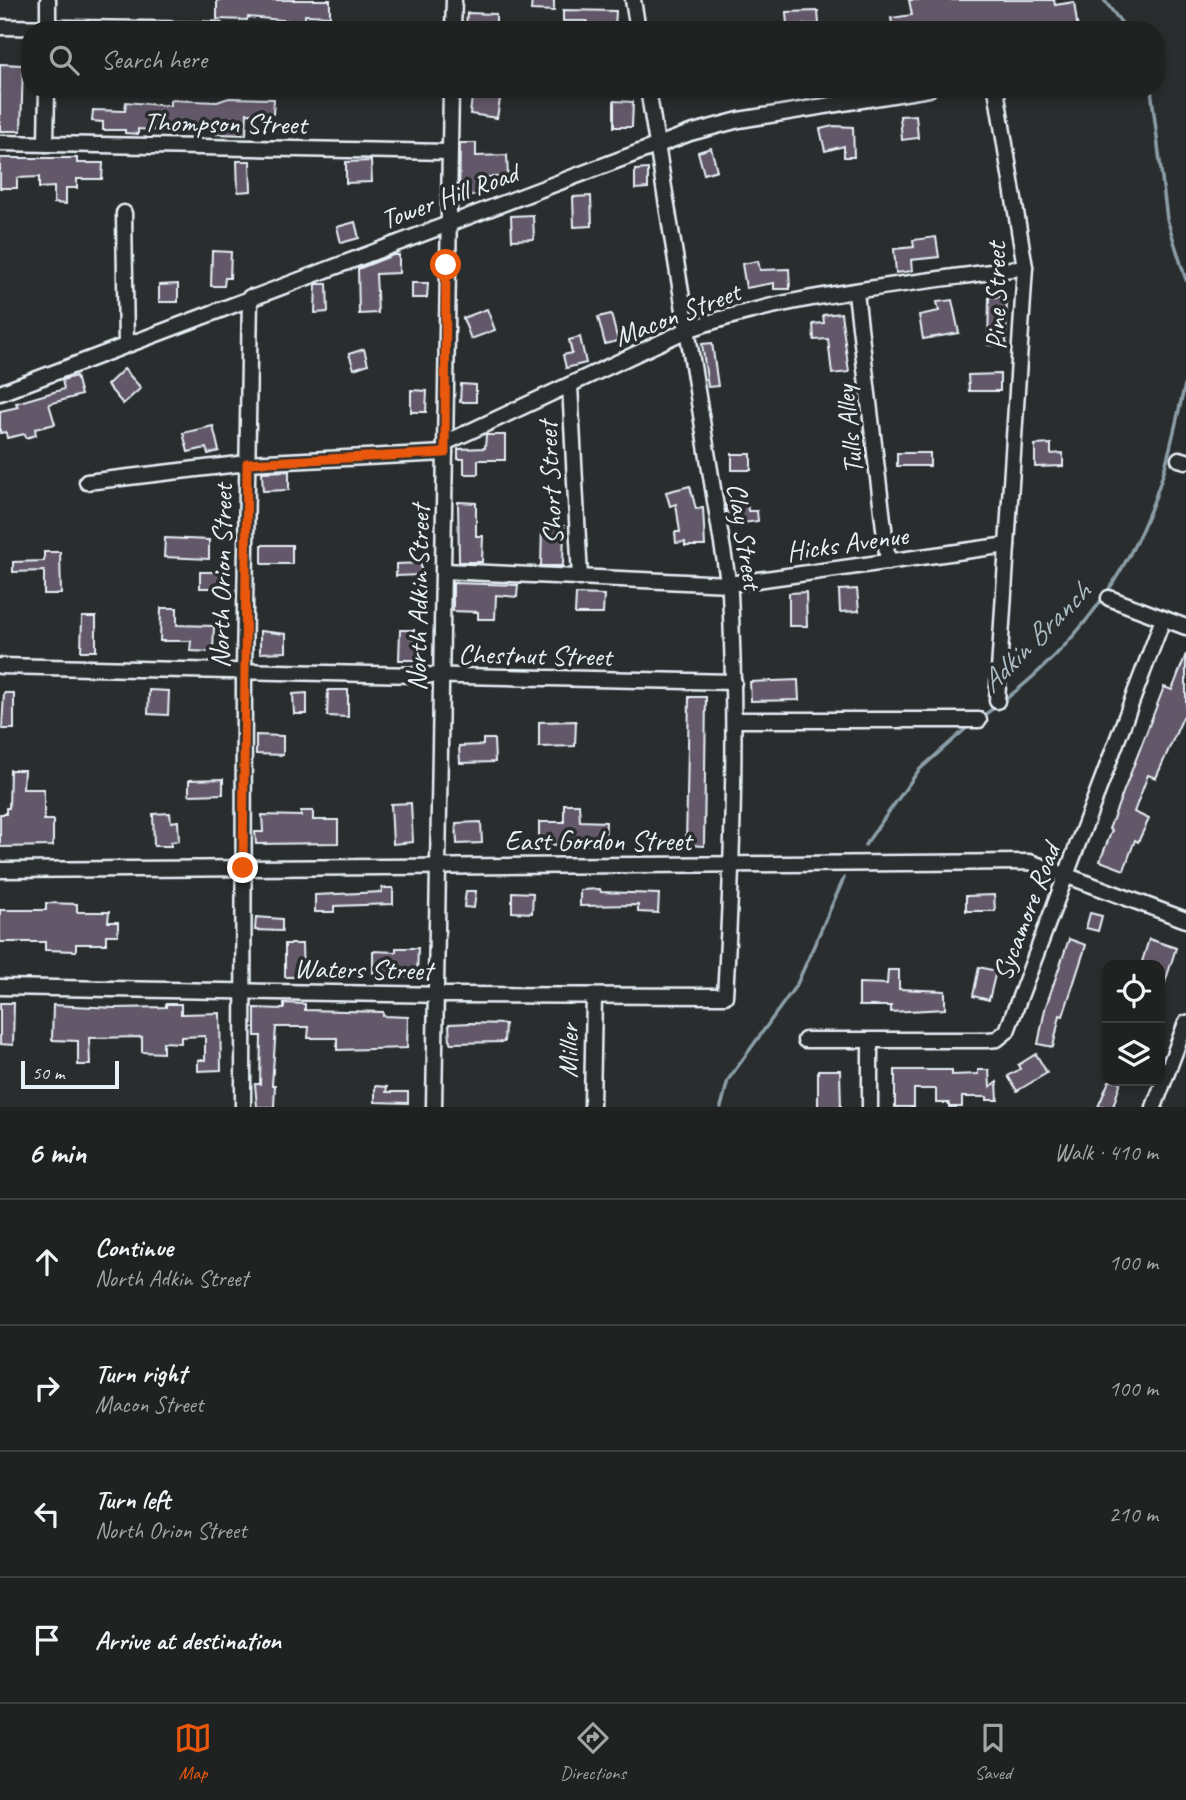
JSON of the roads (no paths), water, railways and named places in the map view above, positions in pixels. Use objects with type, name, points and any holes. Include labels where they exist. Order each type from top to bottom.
[{"type":"street","points":[[48,0],[48,21]]},
{"type":"street","points":[[453,21],[454,0]]},
{"type":"street","points":[[633,0],[636,21]]},
{"type":"street","points":[[0,27],[21,28]]},
{"type":"street","points":[[46,144],[47,98]]},
{"type":"street","name":"North Adkin Street","points":[[434,1107],[447,223],[452,98]]},
{"type":"street","name":"Clay Street","points":[[649,98],[729,584],[734,682],[733,864],[725,996]]},
{"type":"street","name":"Tower Hill Road","points":[[0,393],[657,145],[739,120],[874,98]]},
{"type":"street","name":"Pine Street","points":[[998,98],[1026,267],[1007,545]]},
{"type":"street","name":"Thompson Street","points":[[0,143],[449,152]]},
{"type":"street","points":[[124,213],[126,345]]},
{"type":"street","name":"Macon Street","points":[[87,482],[247,463],[445,448],[687,330],[747,310],[1026,267]]},
{"type":"street","name":"Tulls Alley","points":[[856,293],[888,562]]},
{"type":"street","name":"North Orion Street","points":[[243,1107],[244,671],[250,297]]},
{"type":"street","name":"Short Street","points":[[570,385],[580,578]]},
{"type":"street","points":[[997,701],[1007,545]]},
{"type":"street","name":"Hicks Avenue","points":[[443,571],[729,584],[1007,545]]},
{"type":"street","points":[[1109,598],[1186,627]]},
{"type":"street","name":"Sycamore Road","points":[[805,1040],[988,1040],[1007,1031],[1163,619]]},
{"type":"street","name":"Chestnut Street","points":[[0,666],[442,678],[734,682]]},
{"type":"street","points":[[734,720],[979,720]]},
{"type":"street","name":"East Gordon Street","points":[[0,870],[1030,862],[1186,920]]},
{"type":"street","name":"Waters Street","points":[[0,987],[436,995],[725,996]]},
{"type":"street","name":"Miller","points":[[592,1107],[594,996]]},
{"type":"street","points":[[1154,1107],[1186,1023]]},
{"type":"street","points":[[870,1042],[870,1107]]},
{"type":"waterway","name":"Adkin Branch","points":[[1104,0],[1120,21]]},
{"type":"waterway","name":"Adkin Branch","points":[[1152,98],[1167,219],[1186,280]]},
{"type":"waterway","name":"Adkin Branch","points":[[980,718],[1042,669],[1069,641],[1115,581],[1150,512],[1163,474],[1186,381]]},
{"type":"waterway","name":"Adkin Branch","points":[[865,845],[919,770],[971,724]]},
{"type":"waterway","name":"Adkin Branch","points":[[721,1107],[728,1080],[797,984],[844,878]]}]
